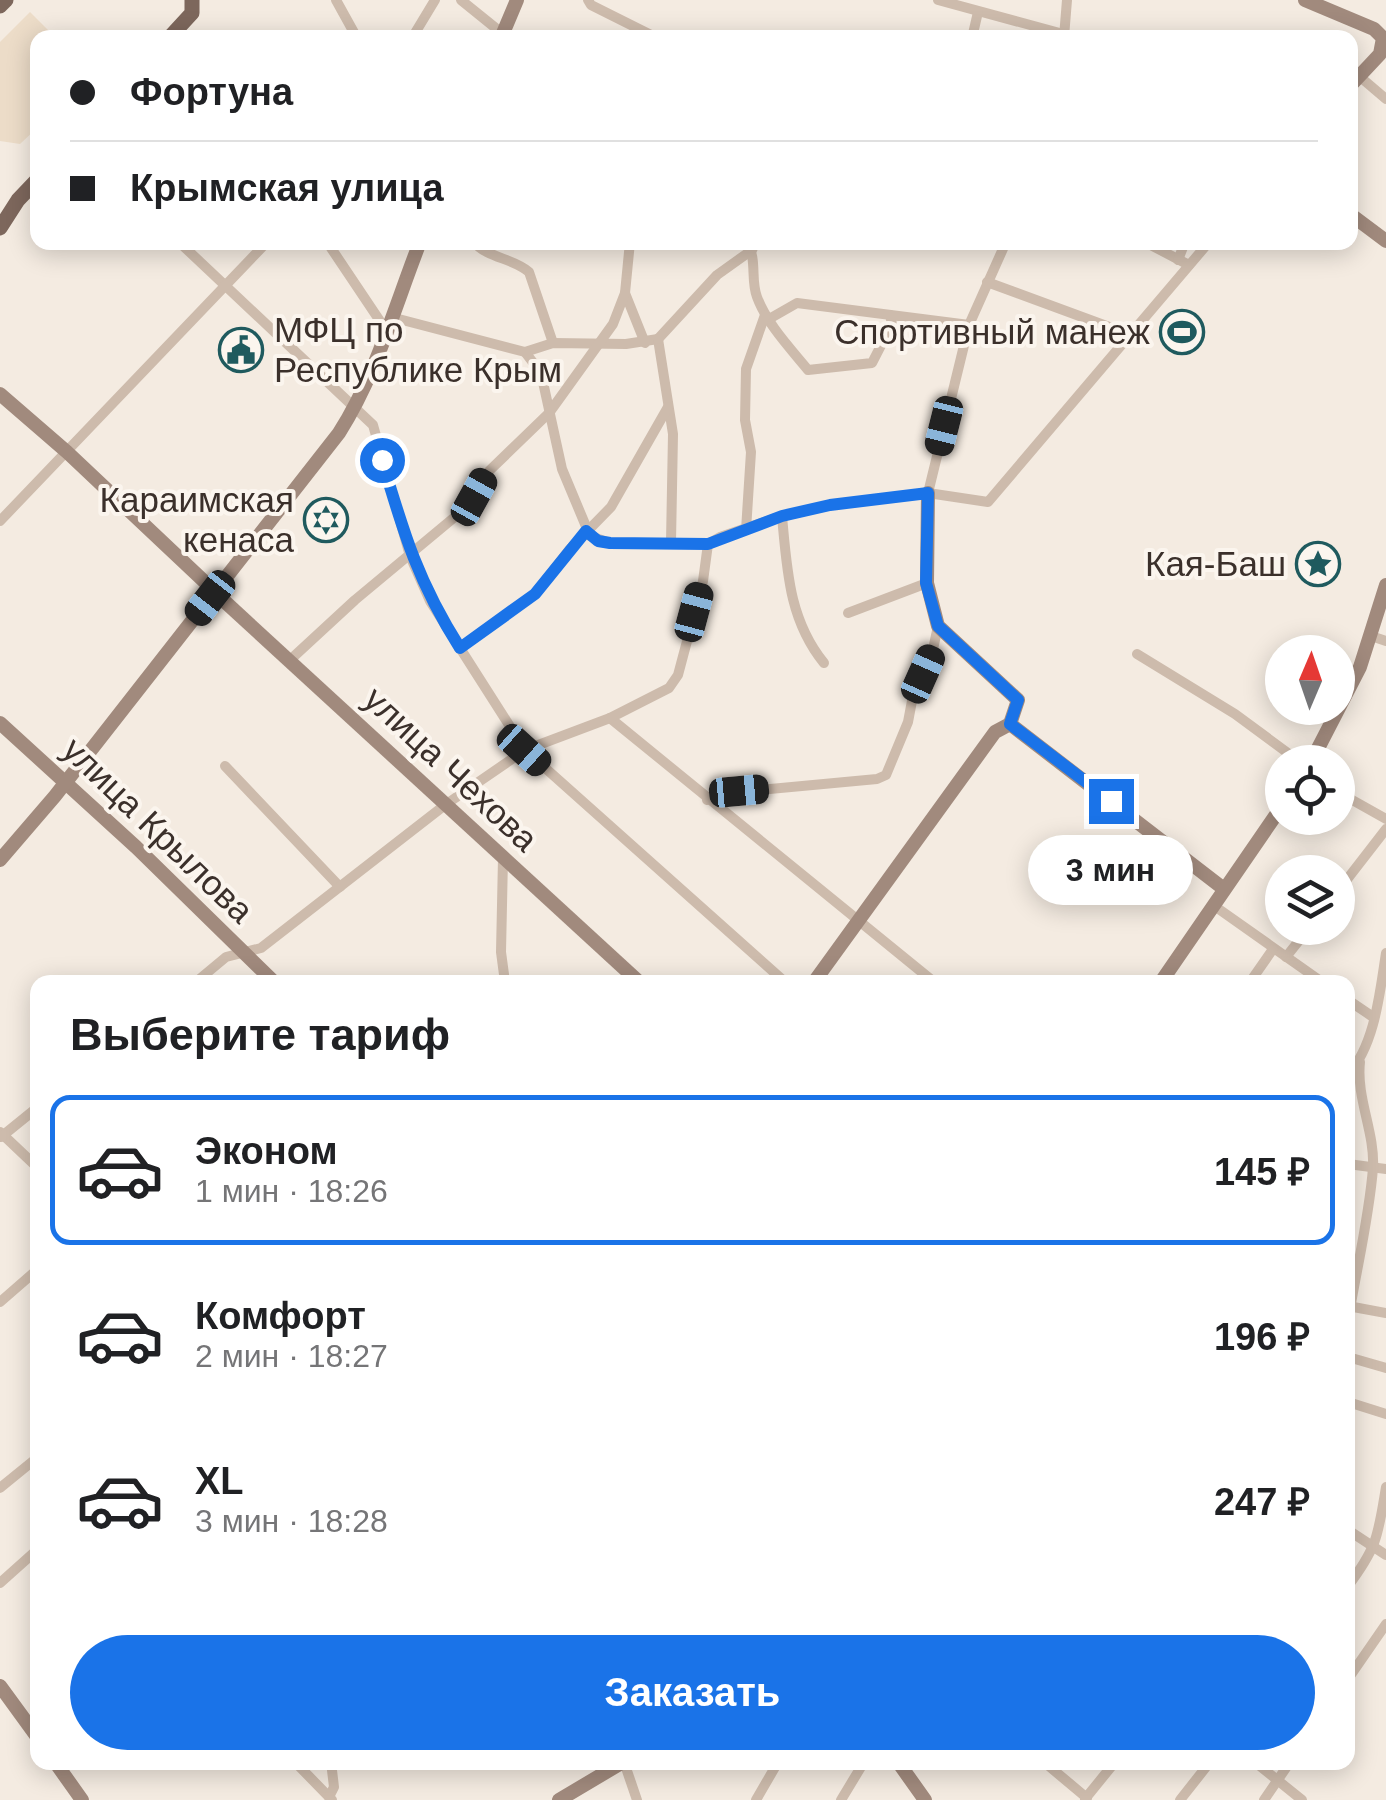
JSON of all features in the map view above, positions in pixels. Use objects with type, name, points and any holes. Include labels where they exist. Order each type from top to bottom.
[{"type":"main road","points":[[0,6],[6,0]]},
{"type":"main road","points":[[177,30],[192,14],[192,0]]},
{"type":"main road","points":[[504,30],[517,0]]},
{"type":"main road","points":[[1304,0],[1374,29],[1382,38],[1382,48],[1358,77]]},
{"type":"main road","points":[[0,228],[30,187]]},
{"type":"main road","points":[[1358,220],[1386,241]]},
{"type":"main road","points":[[0,860],[279,511],[354,409],[417,250]]},
{"type":"main road","points":[[0,394],[208,585]]},
{"type":"main road","points":[[819,975],[996,732],[1010,724],[1018,700],[938,626],[926,583],[928,493]]},
{"type":"main road","points":[[1320,745],[1379,638],[1386,585]]},
{"type":"main road","name":"улица Чехова","points":[[222,599],[631,975]]},
{"type":"main road","name":"улица Крылова","points":[[0,722],[267,975]]},
{"type":"main road","points":[[1010,724],[1224,889]]},
{"type":"main road","points":[[1166,975],[1265,830]]},
{"type":"main road","points":[[0,1686],[30,1727]]},
{"type":"main road","points":[[61,1770],[82,1800]]},
{"type":"main road","points":[[559,1800],[610,1770]]},
{"type":"main road","points":[[904,1770],[925,1800]]},
{"type":"street","points":[[336,0],[349,30]]},
{"type":"street","points":[[417,30],[436,0]]},
{"type":"street","points":[[461,0],[495,30]]},
{"type":"street","points":[[588,0],[639,30]]},
{"type":"street","points":[[938,0],[1043,30]]},
{"type":"street","points":[[1065,30],[1067,0]]},
{"type":"street","points":[[974,30],[978,12]]},
{"type":"street","points":[[1358,83],[1386,99]]},
{"type":"street","points":[[187,250],[373,425],[410,556],[430,600],[524,750],[777,975]]},
{"type":"street","points":[[0,522],[260,250]]},
{"type":"street","points":[[333,250],[388,323],[526,352],[553,344],[658,340],[745,250]]},
{"type":"street","points":[[482,250],[520,264],[529,272],[553,344]]},
{"type":"street","points":[[290,660],[468,506],[489,470],[550,413],[613,324],[624,292],[629,250]]},
{"type":"street","points":[[751,250],[754,292],[767,317],[808,370],[872,363],[892,324],[890,315]]},
{"type":"street","points":[[928,493],[969,325],[1002,250]]},
{"type":"street","points":[[1159,250],[1184,263]]},
{"type":"street","points":[[1184,263],[1185,250]]},
{"type":"street","points":[[526,352],[541,373],[562,469],[586,531],[598,541],[708,544],[782,516],[830,505],[928,493],[988,502],[1131,335],[1184,263],[1200,250]]},
{"type":"street","points":[[987,282],[1131,335]]},
{"type":"street","points":[[624,292],[645,342]]},
{"type":"street","points":[[746,530],[751,452],[745,420],[746,369],[767,317],[797,303],[969,325]]},
{"type":"street","points":[[658,340],[673,434],[671,542]]},
{"type":"street","points":[[460,648],[535,594],[611,506],[668,408]]},
{"type":"street","points":[[782,516],[794,612],[824,664]]},
{"type":"street","points":[[204,975],[226,957],[262,948],[524,750],[610,718],[669,688],[678,674],[706,568],[708,544]]},
{"type":"street","points":[[848,614],[926,583]]},
{"type":"street","points":[[708,800],[714,794],[886,775],[908,722],[915,685],[932,654],[938,626]]},
{"type":"street","points":[[1137,654],[1280,745]]},
{"type":"street","points":[[610,718],[925,975]]},
{"type":"street","points":[[224,766],[340,887]]},
{"type":"street","points":[[1355,802],[1386,820]]},
{"type":"street","points":[[1355,869],[1386,829]]},
{"type":"street","points":[[503,858],[503,975]]},
{"type":"street","points":[[1214,906],[1311,975]]},
{"type":"street","points":[[1286,957],[1295,945]]},
{"type":"street","points":[[1255,975],[1273,949]]},
{"type":"street","points":[[1355,1272],[1373,1166],[1358,1080],[1386,953]]},
{"type":"street","points":[[1355,1005],[1373,1017]]},
{"type":"street","points":[[1355,1067],[1360,1062]]},
{"type":"street","points":[[30,1113],[1,1134],[30,1161]]},
{"type":"street","points":[[1355,1165],[1386,1169]]},
{"type":"street","points":[[0,1302],[30,1276]]},
{"type":"street","points":[[1355,1308],[1386,1313]]},
{"type":"street","points":[[1355,1359],[1386,1368]]},
{"type":"street","points":[[1355,1404],[1386,1414]]},
{"type":"street","points":[[0,1488],[30,1463]]},
{"type":"street","points":[[1355,1576],[1375,1547],[1386,1487]]},
{"type":"street","points":[[1355,1534],[1386,1555]]},
{"type":"street","points":[[0,1582],[30,1556]]},
{"type":"street","points":[[1355,1669],[1386,1624]]},
{"type":"street","points":[[303,1770],[330,1798],[334,1787],[331,1770]]},
{"type":"street","points":[[627,1770],[638,1800]]},
{"type":"street","points":[[756,1800],[773,1770]]},
{"type":"street","points":[[840,1800],[859,1770]]},
{"type":"street","points":[[1053,1770],[1086,1799],[1109,1770]]},
{"type":"street","points":[[1180,1800],[1204,1770]]},
{"type":"street","points":[[1265,1770],[1302,1800]]},
{"type":"street","points":[[1264,1800],[1285,1770]]},
{"type":"shaded area","points":[[30,12],[48,30],[30,30],[30,135],[20,144],[0,141],[0,42]]},
{"type":"place","name":"Спортивный манеж","points":[[1182,332]]},
{"type":"place","name":"МФЦ по Республике Крым","points":[[241,350]]},
{"type":"place","name":"Караимская кенаса","points":[[326,520]]},
{"type":"place","name":"Кая-Баш","points":[[1318,564]]},
{"type":"route","points":[[382,460],[410,556],[430,600],[460,648],[535,594],[586,531],[598,541],[610,543],[708,544],[782,516],[830,505],[928,493],[926,583],[938,626],[1018,700],[1010,724],[1111,801]]}]
